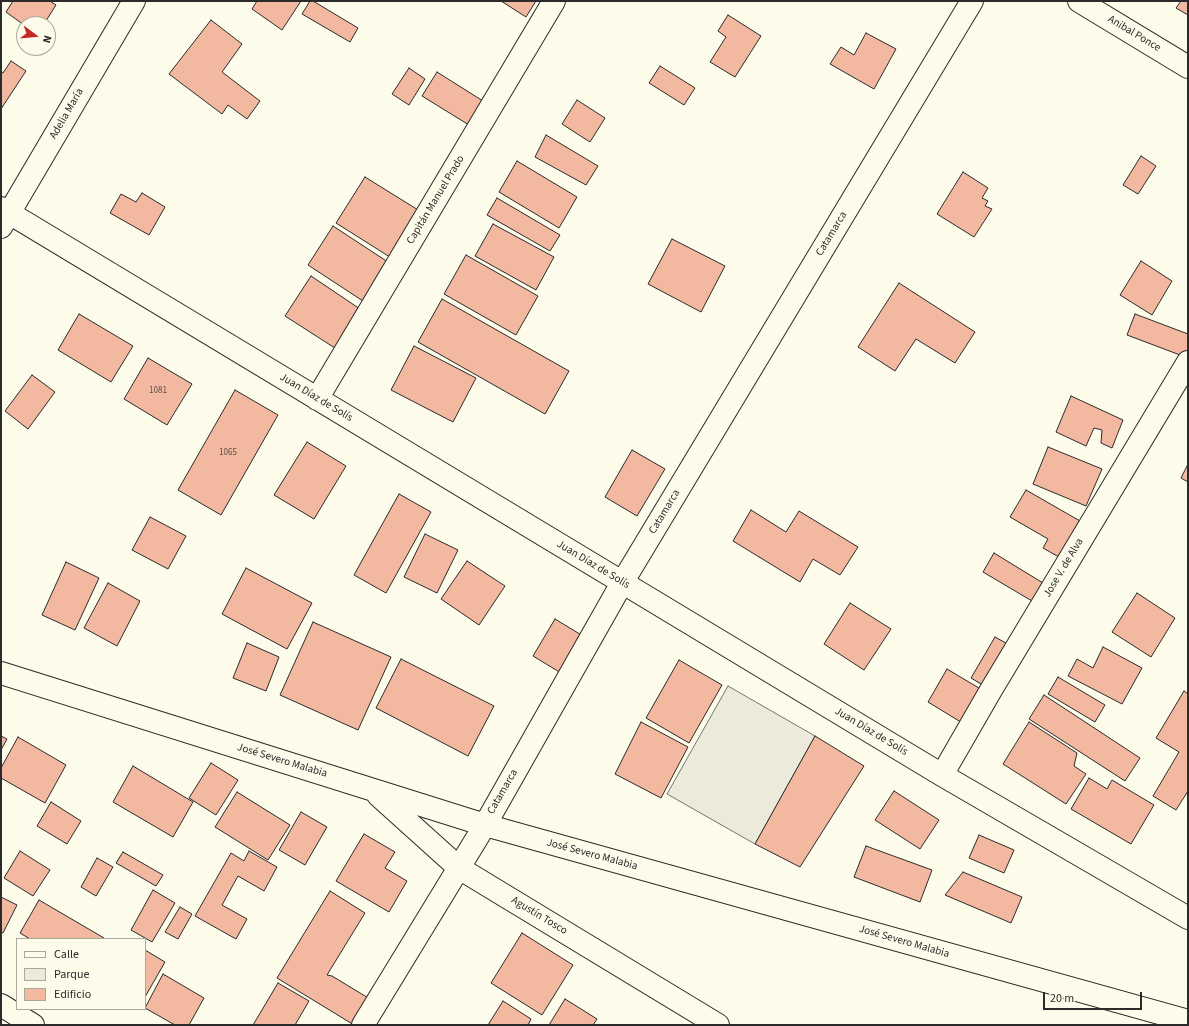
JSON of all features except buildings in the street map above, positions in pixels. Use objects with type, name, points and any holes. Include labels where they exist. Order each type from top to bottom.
[{"type":"street","name":"Adelia María","points":[[4,216],[134,1]]},
{"type":"street","name":"Capitán Manuel Prado","points":[[317,399],[554,1]]},
{"type":"street","name":"Catamarca","points":[[363,1025],[485,825],[622,583],[972,1]]},
{"type":"street","name":"Anibal Ponce","points":[[1079,1],[1188,67]]},
{"type":"street","name":"Juan Díaz de Solís","points":[[4,216],[317,399],[942,775],[1188,918]]},
{"type":"street","name":"Jose V. de Alva","points":[[942,775],[991,690],[1188,362]]},
{"type":"street","name":"José Severo Malabia","points":[[1,673],[485,825],[1188,1021]]},
{"type":"street","name":"Agustín Tosco","points":[[372,790],[459,868],[718,1025]]},
{"type":"street","points":[[1,1005],[33,1025]]},
{"type":"green space","points":[[728,686],[815,736],[755,844],[667,794]]}]
